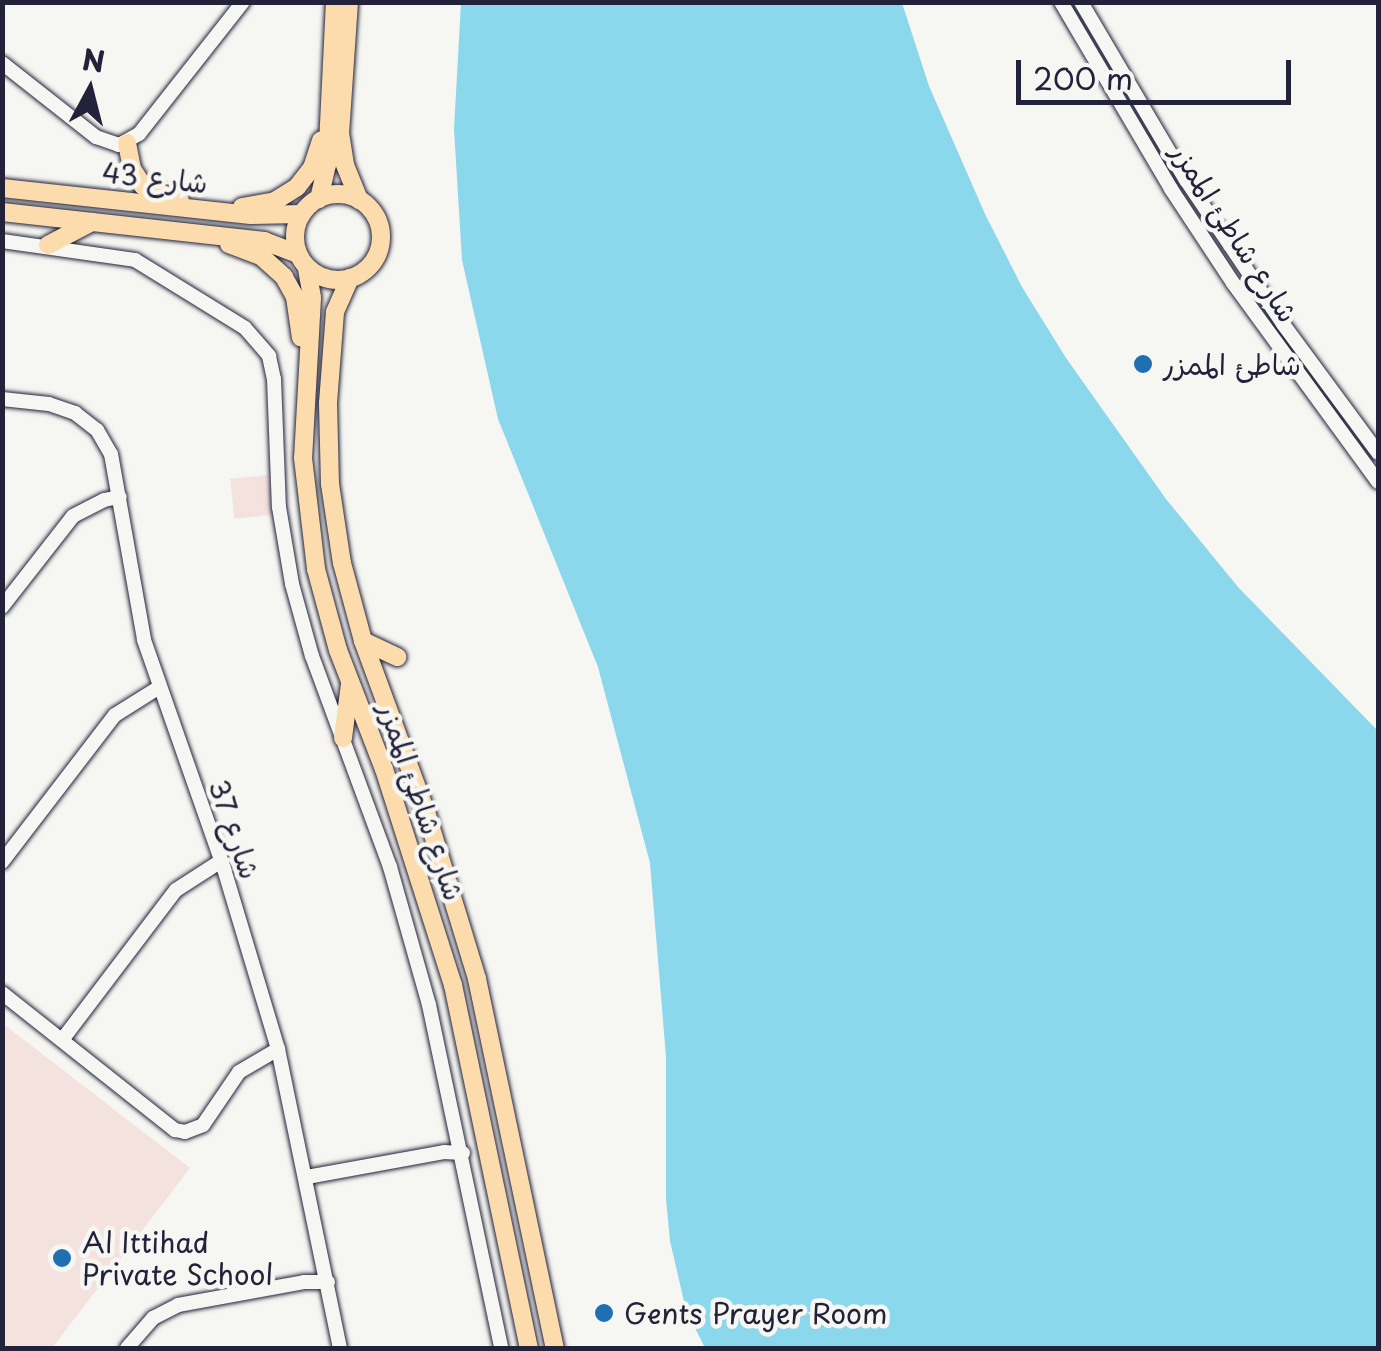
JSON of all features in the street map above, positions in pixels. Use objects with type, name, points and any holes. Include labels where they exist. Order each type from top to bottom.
[{"type":"main road","points":[[319,199],[327,165],[335,2]]},
{"type":"main road","points":[[349,2],[340,132],[348,174],[359,200],[378,222],[381,242],[368,268],[350,278],[324,278],[303,261],[295,234],[302,214],[319,199],[338,194],[359,200]]},
{"type":"main road","points":[[127,143],[132,169],[143,186],[198,210],[266,204],[291,192],[313,165],[327,120]]},
{"type":"main road","name":"شارع 43","points":[[2,188],[276,217],[302,214]]},
{"type":"main road","name":"شارع 43","points":[[2,212],[275,243],[303,261]]},
{"type":"main road","points":[[48,246],[93,222]]},
{"type":"main road","points":[[196,234],[260,256],[284,277],[297,306],[304,374]]},
{"type":"main road","name":"شارع شاطئ الممزر","points":[[303,261],[312,298],[304,374],[302,458],[311,542],[330,623],[384,769],[454,986],[529,1348]]},
{"type":"main road","name":"شارع شاطئ الممزر","points":[[350,278],[337,301],[334,321],[328,443],[337,537],[363,641],[427,815],[478,979],[555,1348]]},
{"type":"main road","points":[[363,641],[398,658]]},
{"type":"main road","points":[[343,738],[350,683]]},
{"type":"street","points":[[2,63],[103,142],[127,143],[242,2]]},
{"type":"street","name":"شارع شاطئ الممزر","points":[[1061,2],[1222,266],[1378,482]]},
{"type":"street","name":"شارع شاطئ الممزر","points":[[1081,2],[1237,257],[1378,453]]},
{"type":"street","points":[[2,240],[135,260],[245,328],[265,349],[274,371],[277,480],[290,573],[312,656],[405,917],[463,1148],[501,1348]]},
{"type":"street","name":"شارع 37","points":[[2,400],[62,408],[86,421],[111,454],[138,612],[159,692],[223,865],[279,1054],[340,1348]]},
{"type":"street","points":[[2,608],[68,522],[98,504],[120,503]]},
{"type":"street","points":[[2,862],[115,715],[140,698],[159,692]]},
{"type":"street","points":[[62,1040],[176,890],[204,870],[223,865]]},
{"type":"street","points":[[2,993],[175,1130],[184,1132],[203,1125],[240,1072],[261,1058],[279,1054]]},
{"type":"street","points":[[308,1182],[463,1148]]},
{"type":"street","points":[[126,1348],[153,1318],[170,1308],[327,1278]]},
{"type":"shaded area","points":[[268,475],[272,515],[234,519],[230,479]]},
{"type":"shaded area","name":"Al Ittihad Private School","points":[[2,1023],[190,1168],[52,1348],[3,1348]]},
{"type":"water","points":[[461,3],[902,3],[929,86],[985,214],[1022,287],[1066,358],[1166,499],[1238,587],[1378,731],[1378,1348],[705,1348],[686,1310],[670,1241],[666,1199],[666,1057],[650,863],[598,667],[498,419],[462,260],[454,129]]},
{"type":"place","name":"شاطئ الممزر","points":[[1143,364]]},
{"type":"place","name":"Al Ittihad Private School","points":[[62,1258]]},
{"type":"place","name":"Gents Prayer Room","points":[[604,1313]]}]
